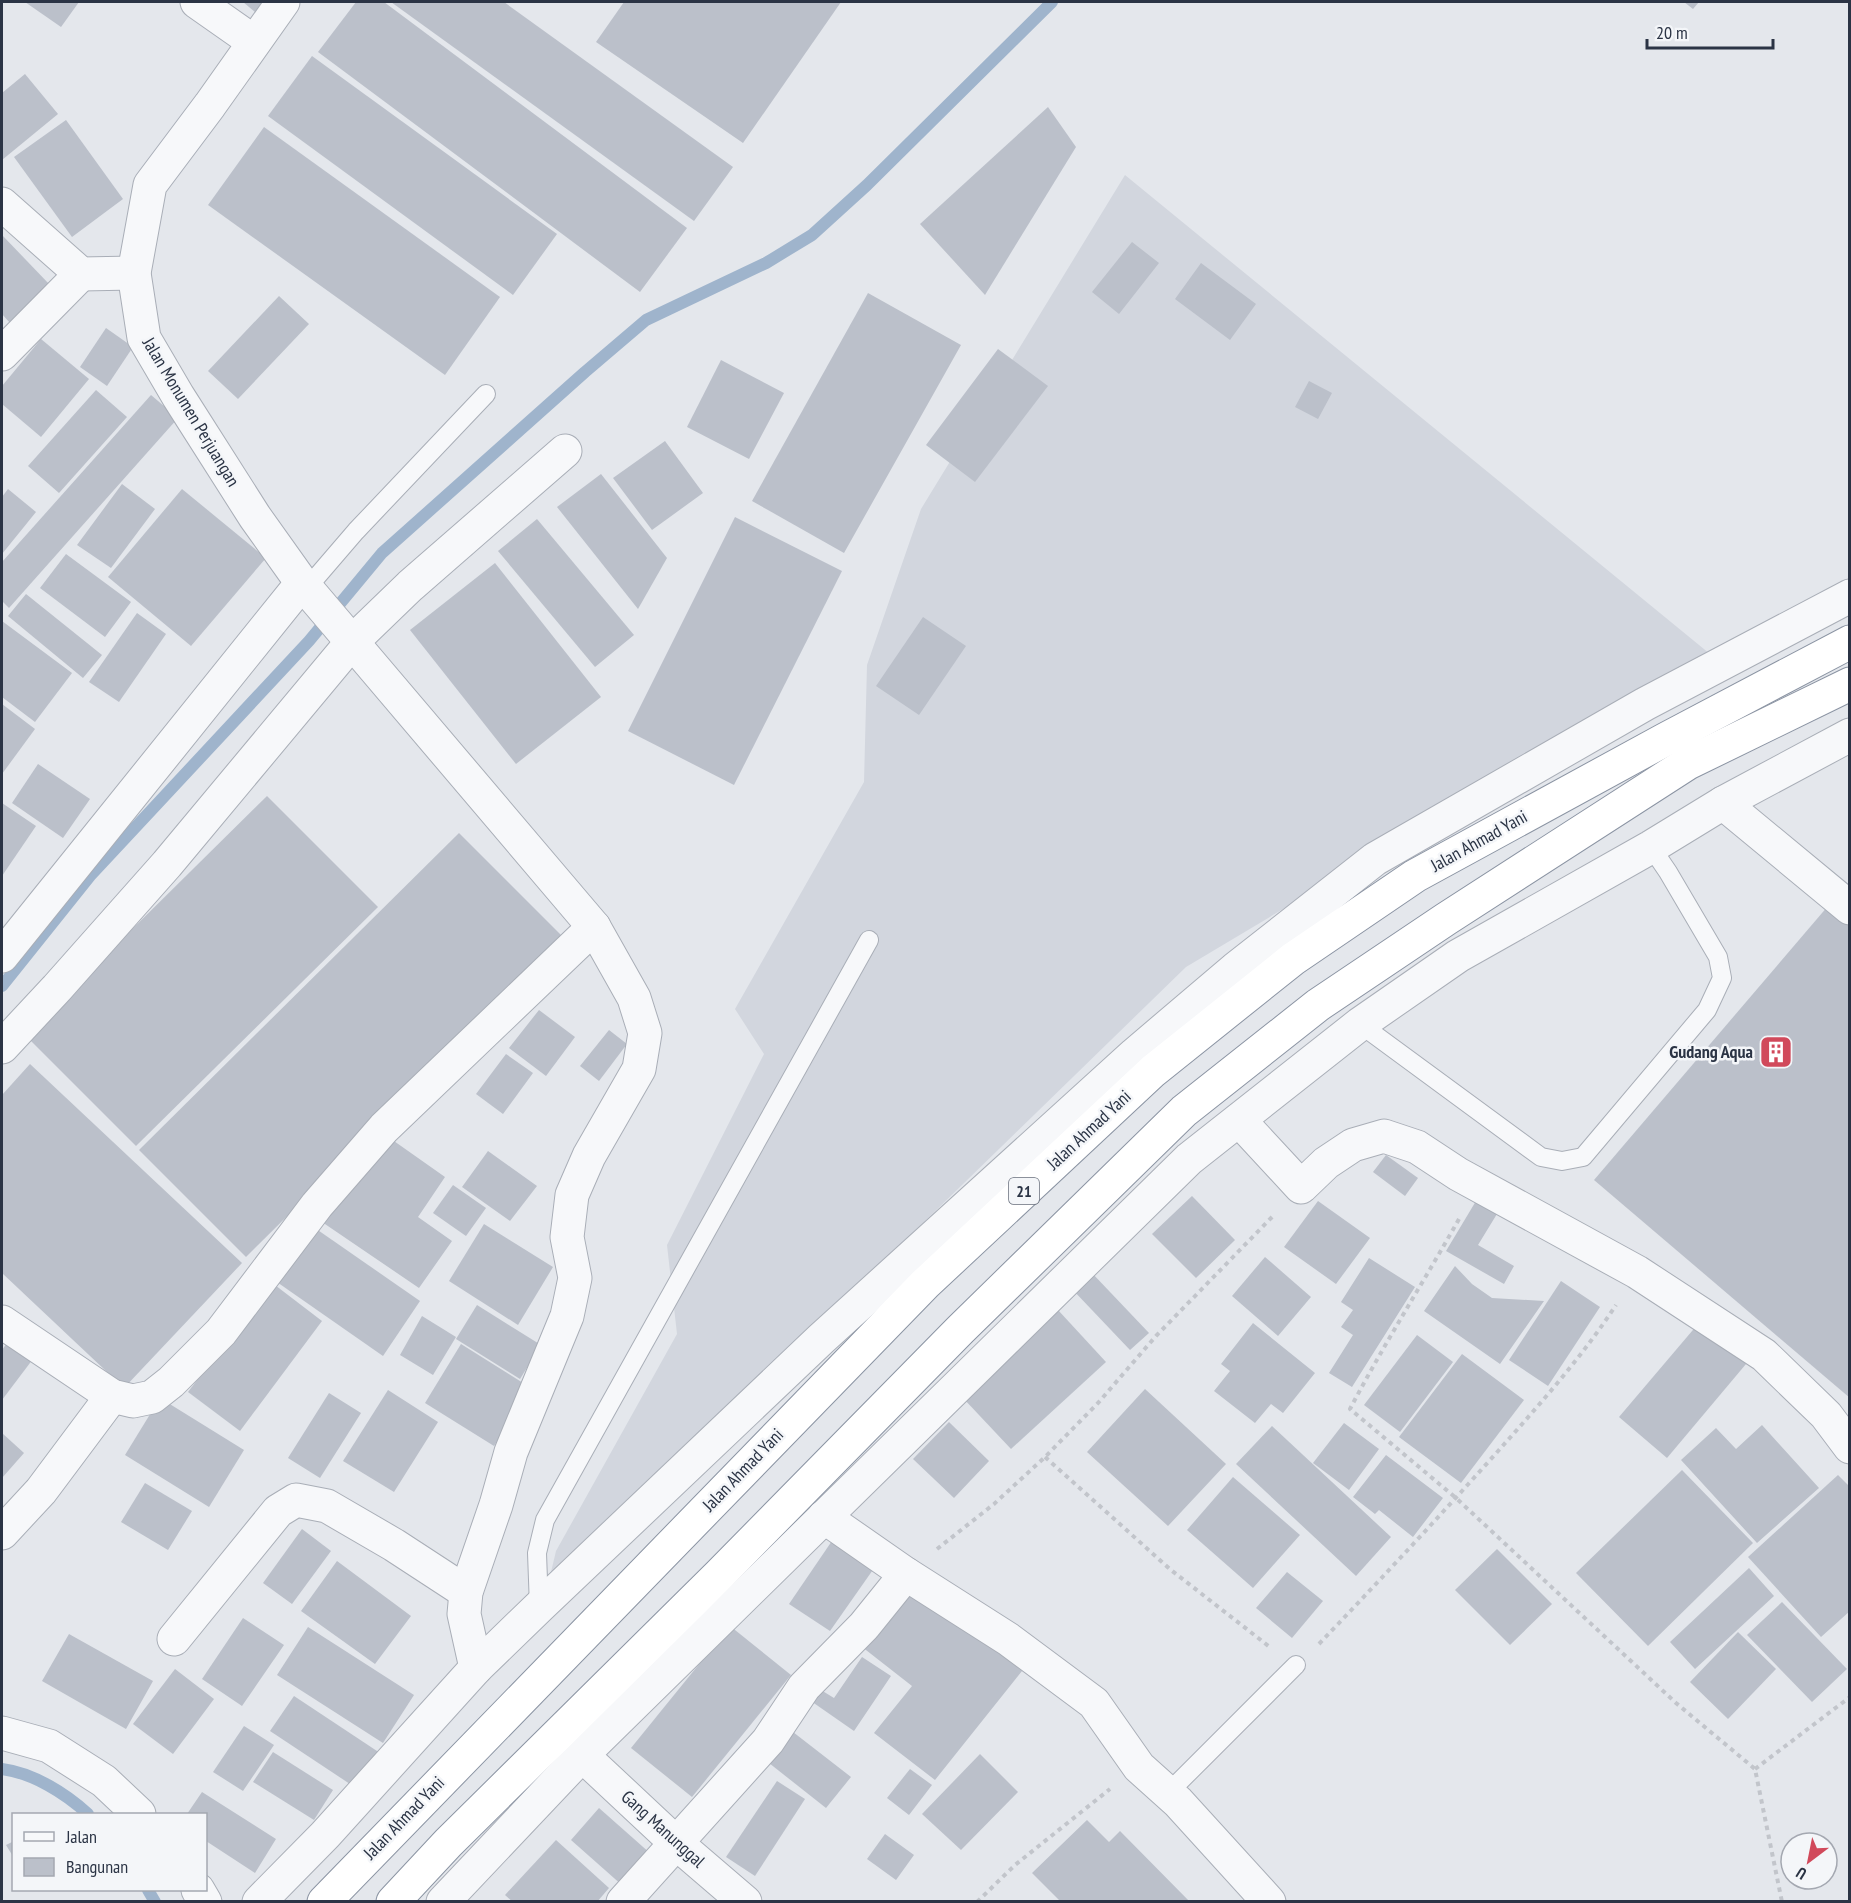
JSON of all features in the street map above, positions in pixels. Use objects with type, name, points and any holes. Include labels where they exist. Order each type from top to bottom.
[{"type":"highway","name":"Jalan Ahmad Yani","points":[[324,1902],[925,1284],[1152,1071],[1293,959],[1415,876],[1850,642]]},
{"type":"highway","points":[[393,1902],[448,1843],[719,1575],[952,1338],[1184,1111],[1318,1005],[1688,763],[1850,684]]},
{"type":"street","points":[[198,2],[254,42]]},
{"type":"street","name":"Jalan Monumen Perjuangan","points":[[283,2],[150,185],[134,273],[144,338],[255,517],[307,588],[594,927],[634,998],[645,1033],[639,1069],[589,1156],[572,1196],[567,1237],[575,1278],[567,1316],[511,1452],[496,1505],[466,1592],[464,1614],[476,1668]]},
{"type":"street","points":[[2,204],[81,274],[134,273]]},
{"type":"street","points":[[2,354],[81,274]]},
{"type":"street","points":[[2,1047],[167,864],[345,635],[410,586],[565,451]]},
{"type":"street","points":[[2,956],[307,588]]},
{"type":"street","points":[[259,1902],[325,1835],[476,1668],[539,1607],[821,1339],[1135,1054],[1235,969],[1375,859],[1645,704],[1850,596]]},
{"type":"street","points":[[443,1902],[582,1755],[1189,1159],[1360,1024],[1458,956],[1651,847],[1723,803],[1850,735]]},
{"type":"street","points":[[1723,803],[1850,908]]},
{"type":"street","points":[[2,1322],[112,1396],[133,1401],[152,1397],[171,1382],[221,1332],[317,1205],[384,1128],[594,927]]},
{"type":"street","points":[[1239,1120],[1301,1187],[1326,1163],[1353,1145],[1384,1136],[1417,1147],[1478,1185],[1637,1272],[1764,1355],[1826,1416],[1850,1447]]},
{"type":"street","points":[[2,1533],[41,1491],[112,1396]]},
{"type":"street","points":[[174,1639],[278,1511],[296,1500],[327,1506],[394,1545],[466,1592]]},
{"type":"street","points":[[824,1517],[906,1574],[1008,1639],[1094,1703],[1139,1767],[1168,1793],[1269,1902]]},
{"type":"street","points":[[622,1902],[768,1741],[804,1687],[864,1626],[906,1574]]},
{"type":"street","points":[[2,1733],[49,1746],[104,1781],[137,1813]]},
{"type":"street","name":"Gang Manunggal","points":[[582,1755],[675,1842],[745,1902]]},
{"type":"lane","points":[[307,588],[356,531],[486,394]]},
{"type":"lane","points":[[1360,1024],[1541,1157],[1562,1161],[1583,1157],[1707,1010],[1722,978],[1718,957],[1651,847]]},
{"type":"lane","points":[[539,1607],[537,1553],[545,1520],[869,940]]},
{"type":"lane","points":[[1168,1793],[1296,1665]]},
{"type":"path","points":[[1478,1185],[1420,1288],[1372,1366],[1350,1409],[1456,1498],[1676,1703],[1755,1769],[1782,1902]]},
{"type":"path","points":[[906,1574],[994,1504],[1045,1457],[1098,1403],[1156,1336],[1301,1187]]},
{"type":"path","points":[[1045,1457],[1171,1570],[1269,1647],[1296,1665],[1419,1540],[1594,1340],[1637,1272]]},
{"type":"path","points":[[1755,1769],[1850,1697]]},
{"type":"path","points":[[977,1902],[1041,1843],[1139,1767]]},
{"type":"shaded area","points":[[1125,175],[1710,654],[1186,967],[547,1589],[556,1551],[677,1334],[667,1245],[764,1054],[735,1009],[864,782],[867,665],[921,509]]},
{"type":"building","points":[[25,2],[79,2],[61,27]]},
{"type":"building","points":[[243,2],[264,2],[255,12]]},
{"type":"building","points":[[356,2],[384,2],[687,228],[640,292],[318,52]]},
{"type":"building","points":[[391,2],[504,2],[733,167],[694,221]]},
{"type":"building","points":[[624,2],[841,2],[743,143],[596,42]]},
{"type":"building","points":[[1684,2],[1699,2],[1693,9]]},
{"type":"building","points":[[312,56],[557,234],[513,295],[268,116]]},
{"type":"building","points":[[25,74],[58,114],[2,160],[2,93]]},
{"type":"building","points":[[1048,107],[1076,147],[985,295],[920,224]]},
{"type":"building","points":[[66,120],[123,199],[72,237],[14,157]]},
{"type":"building","points":[[264,127],[500,297],[445,375],[208,205]]},
{"type":"building","points":[[2,235],[50,285],[10,323],[2,314]]},
{"type":"building","points":[[1132,242],[1159,263],[1119,314],[1092,292]]},
{"type":"building","points":[[1201,263],[1256,304],[1230,340],[1175,299]]},
{"type":"building","points":[[868,293],[961,345],[844,553],[752,501]]},
{"type":"building","points":[[279,296],[309,324],[238,399],[208,371]]},
{"type":"building","points":[[106,328],[133,347],[107,386],[80,367]]},
{"type":"building","points":[[41,339],[89,379],[41,437],[2,404],[2,386]]},
{"type":"building","points":[[998,349],[1048,386],[975,482],[926,445]]},
{"type":"building","points":[[721,360],[784,393],[749,459],[687,427]]},
{"type":"building","points":[[1309,381],[1332,393],[1318,419],[1295,407]]},
{"type":"building","points":[[96,390],[127,417],[59,493],[28,466]]},
{"type":"building","points":[[151,395],[178,418],[9,608],[2,601],[2,562]]},
{"type":"building","points":[[665,441],[703,493],[652,530],[613,478]]},
{"type":"building","points":[[601,474],[667,558],[638,609],[557,507]]},
{"type":"building","points":[[122,484],[155,509],[111,568],[77,545]]},
{"type":"building","points":[[8,489],[36,512],[2,554],[2,497]]},
{"type":"building","points":[[182,489],[266,558],[191,646],[108,577]]},
{"type":"building","points":[[735,517],[842,571],[734,785],[628,731]]},
{"type":"building","points":[[537,519],[634,635],[595,667],[498,551]]},
{"type":"building","points":[[66,554],[131,602],[105,637],[40,588]]},
{"type":"building","points":[[495,563],[601,697],[516,764],[410,630]]},
{"type":"building","points":[[26,594],[102,655],[83,678],[8,616]]},
{"type":"building","points":[[137,613],[166,634],[119,702],[89,682]]},
{"type":"building","points":[[923,617],[966,646],[919,715],[876,686]]},
{"type":"building","points":[[2,621],[72,673],[35,722],[2,697]]},
{"type":"building","points":[[2,704],[35,729],[2,774]]},
{"type":"building","points":[[38,764],[90,799],[63,838],[12,803]]},
{"type":"building","points":[[267,796],[378,907],[136,1146],[25,1035]]},
{"type":"building","points":[[2,803],[36,826],[2,876]]},
{"type":"building","points":[[459,833],[566,940],[246,1257],[139,1150]]},
{"type":"building","name":"Gudang Aqua","points":[[1828,906],[1850,925],[1850,1398],[1594,1180]]},
{"type":"building","points":[[539,1010],[575,1037],[546,1076],[509,1048]]},
{"type":"building","points":[[609,1030],[627,1044],[599,1081],[580,1066]]},
{"type":"building","points":[[506,1054],[533,1073],[503,1114],[476,1094]]},
{"type":"building","points":[[30,1064],[242,1263],[124,1388],[2,1273],[2,1095]]},
{"type":"building","points":[[384,1134],[445,1177],[418,1217],[452,1241],[419,1288],[322,1222]]},
{"type":"building","points":[[488,1151],[537,1186],[510,1221],[462,1187]]},
{"type":"building","points":[[1386,1155],[1418,1178],[1405,1196],[1373,1172]]},
{"type":"building","points":[[453,1185],[486,1208],[466,1236],[433,1213]]},
{"type":"building","points":[[1192,1196],[1235,1240],[1196,1278],[1152,1234]]},
{"type":"building","points":[[1479,1196],[1500,1209],[1478,1245],[1514,1266],[1504,1284],[1446,1251]]},
{"type":"building","points":[[1318,1201],[1370,1238],[1336,1284],[1284,1247]]},
{"type":"building","points":[[484,1224],[553,1267],[518,1325],[449,1281]]},
{"type":"building","points":[[312,1226],[420,1301],[383,1356],[274,1280]]},
{"type":"building","points":[[1265,1257],[1311,1297],[1278,1336],[1232,1296]]},
{"type":"building","points":[[1369,1258],[1415,1287],[1352,1387],[1329,1373],[1353,1335],[1341,1327],[1353,1310],[1341,1302]]},
{"type":"building","points":[[1455,1266],[1472,1284],[1492,1298],[1544,1301],[1500,1364],[1424,1311]]},
{"type":"building","points":[[1091,1272],[1149,1333],[1130,1350],[1072,1289]]},
{"type":"building","points":[[1561,1281],[1600,1307],[1548,1386],[1509,1360]]},
{"type":"building","points":[[271,1282],[322,1321],[240,1431],[188,1392]]},
{"type":"building","points":[[477,1305],[541,1345],[520,1379],[456,1339]]},
{"type":"building","points":[[1058,1310],[1106,1362],[1011,1449],[963,1398]]},
{"type":"building","points":[[422,1316],[456,1337],[433,1375],[400,1355]]},
{"type":"building","points":[[1253,1323],[1315,1373],[1283,1413],[1271,1404],[1255,1423],[1214,1391],[1230,1371],[1221,1364]]},
{"type":"building","points":[[1698,1324],[1746,1364],[1667,1458],[1619,1417]]},
{"type":"building","points":[[1417,1335],[1453,1362],[1400,1432],[1364,1405]]},
{"type":"building","points":[[12,1336],[36,1355],[2,1400],[2,1350]]},
{"type":"building","points":[[461,1344],[531,1388],[494,1446],[425,1403]]},
{"type":"building","points":[[1462,1354],[1524,1400],[1461,1483],[1399,1437]]},
{"type":"building","points":[[1145,1389],[1226,1464],[1168,1526],[1087,1452]]},
{"type":"building","points":[[388,1390],[438,1422],[394,1492],[343,1461]]},
{"type":"building","points":[[329,1393],[361,1413],[320,1478],[288,1458]]},
{"type":"building","points":[[160,1398],[244,1450],[209,1507],[125,1455]]},
{"type":"building","points":[[949,1422],[989,1461],[954,1498],[913,1459]]},
{"type":"building","points":[[1344,1423],[1379,1449],[1349,1490],[1313,1463]]},
{"type":"building","points":[[1762,1425],[1819,1488],[1757,1543],[1681,1460],[1716,1428],[1736,1449]]},
{"type":"building","points":[[1272,1426],[1391,1537],[1356,1576],[1236,1464]]},
{"type":"building","points":[[2,1433],[24,1453],[2,1478]]},
{"type":"building","points":[[1386,1455],[1443,1498],[1413,1537],[1379,1510],[1375,1514],[1353,1497]]},
{"type":"building","points":[[1682,1470],[1753,1543],[1648,1646],[1576,1573]]},
{"type":"building","points":[[1838,1475],[1850,1487],[1850,1611],[1821,1637],[1748,1557]]},
{"type":"building","points":[[1233,1477],[1300,1535],[1253,1588],[1187,1530]]},
{"type":"building","points":[[145,1483],[192,1511],[168,1550],[121,1522]]},
{"type":"building","points":[[302,1529],[331,1551],[292,1604],[263,1583]]},
{"type":"building","points":[[836,1535],[877,1564],[830,1631],[789,1604]]},
{"type":"building","points":[[1497,1549],[1552,1604],[1510,1645],[1455,1590]]},
{"type":"building","points":[[337,1561],[411,1616],[375,1664],[301,1611]]},
{"type":"building","points":[[1749,1568],[1774,1596],[1695,1669],[1670,1642]]},
{"type":"building","points":[[1287,1572],[1323,1601],[1292,1638],[1256,1608]]},
{"type":"building","points":[[907,1580],[1022,1671],[935,1780],[874,1733],[912,1686],[857,1643]]},
{"type":"building","points":[[1782,1602],[1847,1669],[1812,1702],[1747,1635]]},
{"type":"building","points":[[243,1618],[284,1645],[242,1706],[202,1679]]},
{"type":"building","points":[[730,1626],[791,1675],[692,1797],[631,1748]]},
{"type":"building","points":[[308,1627],[414,1695],[383,1743],[277,1675]]},
{"type":"building","points":[[1738,1632],[1776,1669],[1728,1719],[1690,1682]]},
{"type":"building","points":[[69,1634],[153,1681],[126,1729],[42,1681]]},
{"type":"building","points":[[862,1657],[891,1676],[854,1731],[808,1699],[816,1687],[834,1698]]},
{"type":"building","points":[[175,1669],[214,1699],[173,1754],[133,1724]]},
{"type":"building","points":[[294,1696],[380,1753],[356,1788],[270,1731]]},
{"type":"building","points":[[244,1726],[274,1745],[243,1791],[213,1772]]},
{"type":"building","points":[[793,1732],[851,1777],[826,1808],[769,1763]]},
{"type":"building","points":[[273,1752],[333,1790],[314,1820],[253,1782]]},
{"type":"building","points":[[980,1754],[1018,1792],[961,1850],[922,1814]]},
{"type":"building","points":[[910,1769],[932,1785],[909,1815],[887,1798]]},
{"type":"building","points":[[777,1781],[805,1799],[755,1876],[726,1857]]},
{"type":"building","points":[[202,1792],[276,1839],[255,1873],[207,1842],[207,1813],[188,1813]]},
{"type":"building","points":[[599,1808],[651,1854],[623,1886],[571,1840]]},
{"type":"building","points":[[1087,1820],[1109,1842],[1120,1831],[1190,1902],[1061,1902],[1032,1873]]},
{"type":"building","points":[[885,1834],[914,1855],[896,1880],[867,1859]]},
{"type":"building","points":[[556,1840],[609,1888],[597,1902],[513,1902],[505,1895]]},
{"type":"building","points":[[12,1842],[12,1855],[6,1845]]},
{"type":"waterway","points":[[2,986],[90,876],[309,641],[382,553],[646,320],[766,263],[812,235],[867,185],[1052,2]]},
{"type":"waterway","points":[[2,1769],[37,1779],[87,1813]]},
{"type":"waterway","points":[[149,1891],[155,1902]]},
{"type":"place","name":"Gudang Aqua","points":[[1776,1052]]}]
